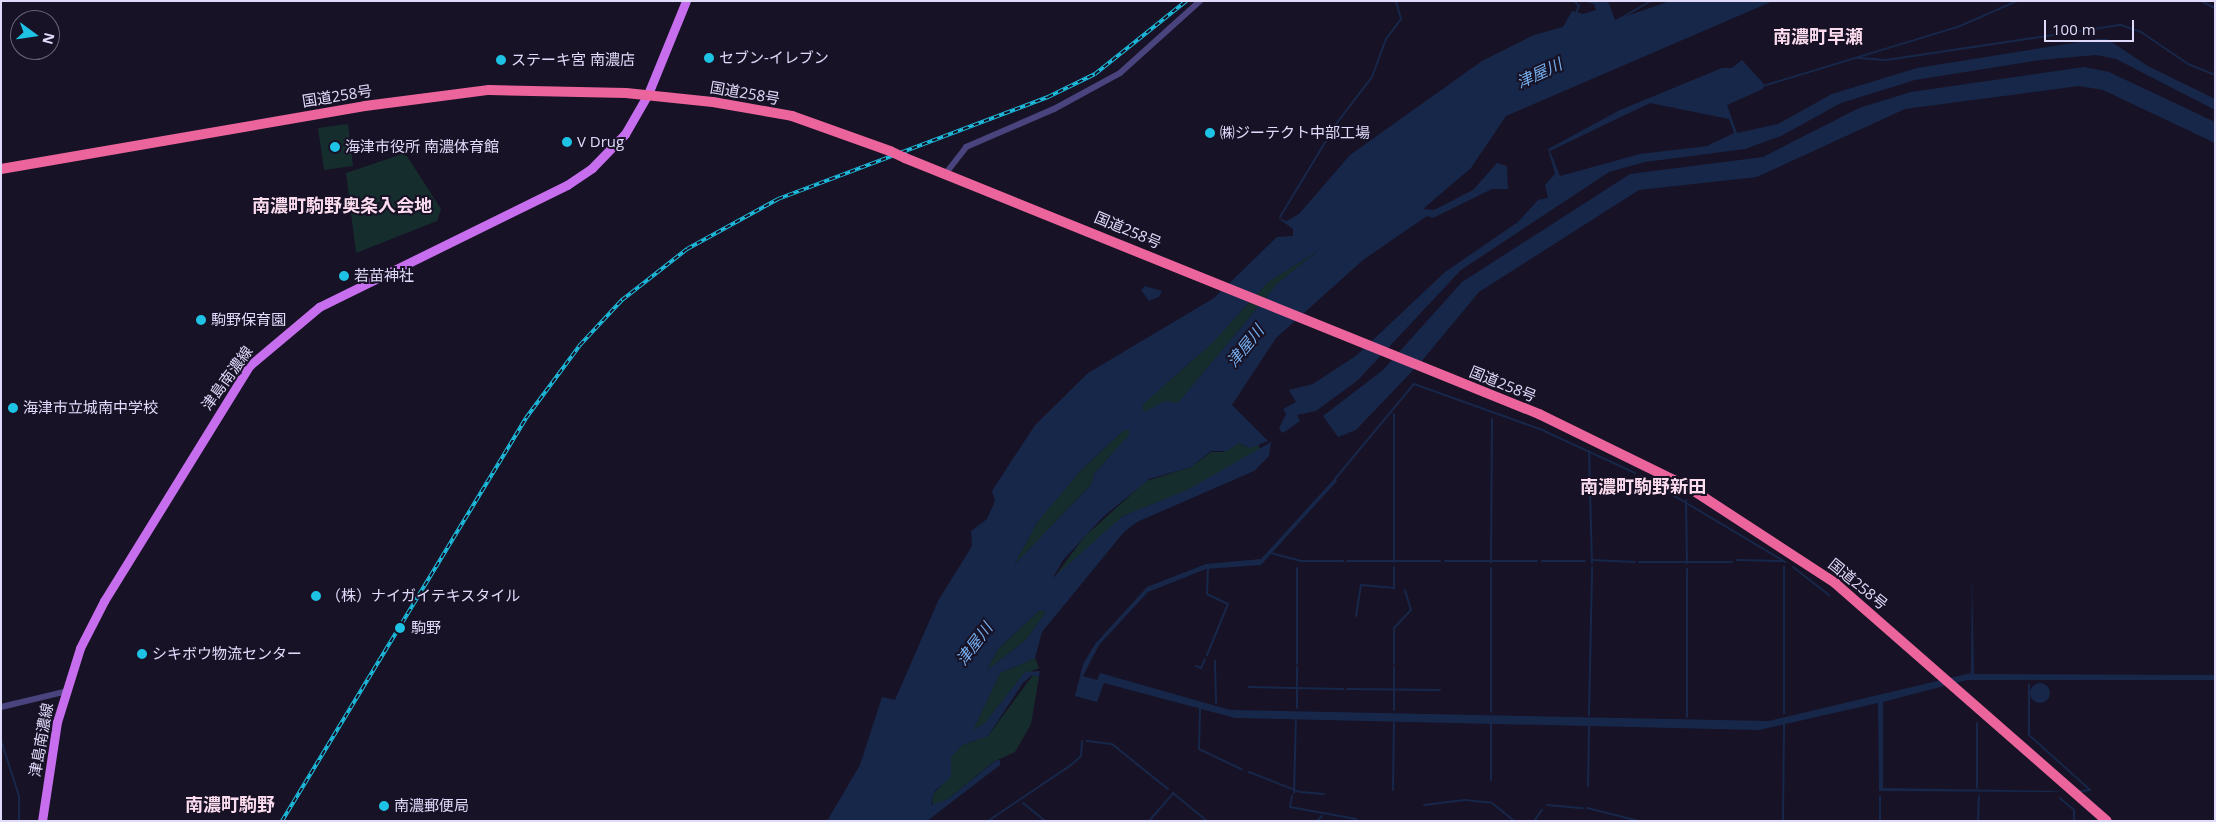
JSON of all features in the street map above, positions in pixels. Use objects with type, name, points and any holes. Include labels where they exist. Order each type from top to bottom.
[{"type":"highway","name":"国道258号","points":[[1,169],[429,97],[508,90],[648,94],[792,116],[976,183],[1204,279],[1539,414],[1688,487],[1819,570],[1944,674],[2107,821]]},
{"type":"main road","name":"津島南濃線","points":[[42,821],[64,692],[104,601],[222,405],[266,348],[319,307],[568,184],[613,149],[648,94],[686,1]]},
{"type":"street","points":[[946,173],[966,147],[1054,109],[1120,73],[1200,1]]},
{"type":"street","points":[[1,707],[64,692]]},
{"type":"green space","name":"海津市役所 南濃体育館","points":[[348,124],[353,166],[324,170],[318,128]]},
{"type":"green space","points":[[405,153],[441,209],[437,221],[356,253],[346,173]]},
{"type":"green space","points":[[1319,250],[1278,283],[1178,403],[1144,412],[1142,405],[1212,343],[1268,282]]},
{"type":"green space","points":[[1124,430],[1129,430],[1129,435],[1094,474],[1091,485],[1014,565],[1038,521],[1082,469]]},
{"type":"green space","points":[[1239,443],[1247,447],[1259,445],[1260,451],[1187,490],[1123,516],[1053,579],[1084,537],[1146,481],[1191,467],[1211,452],[1224,452]]},
{"type":"green space","points":[[1040,610],[1046,612],[1026,640],[987,670],[998,649]]},
{"type":"green space","points":[[1035,658],[1039,668],[1023,675],[985,723],[973,730],[1000,673]]},
{"type":"green space","points":[[1033,675],[1039,677],[1031,724],[1015,752],[993,762],[948,799],[932,806],[933,794],[942,785],[951,757],[962,745],[988,736]]},
{"type":"water","name":"津屋川","points":[[1582,1],[1608,1],[1615,20],[1670,1],[1773,1],[1506,116],[1471,168],[1423,209],[1434,210],[1473,190],[1497,163],[1507,166],[1508,189],[1492,189],[1433,218],[1427,216],[1363,260],[1276,338],[1232,405],[1268,441],[1250,448],[1239,443],[1227,451],[1211,451],[1191,467],[1149,479],[1103,517],[1063,560],[1053,578],[1123,516],[1187,490],[1271,442],[1269,456],[1254,471],[1137,522],[1124,532],[1042,632],[1035,658],[1000,673],[973,730],[985,723],[1025,672],[1040,671],[1039,677],[1032,675],[1023,683],[988,736],[962,745],[951,757],[951,777],[934,792],[931,805],[948,799],[995,761],[1000,760],[1000,765],[927,821],[827,821],[860,765],[882,697],[895,700],[938,601],[972,546],[971,531],[987,519],[995,501],[992,491],[1035,425],[1088,373],[1214,298],[1277,237],[1293,236],[1293,229],[1278,218],[1287,221],[1299,214],[1350,155],[1482,61],[1534,35],[1563,27],[1572,11],[1583,14],[1596,10],[1594,4]],"holes":[[[1319,250],[1278,283],[1178,403],[1165,401],[1144,412],[1142,405],[1212,343],[1268,282]],[[1124,430],[1129,430],[1129,435],[1094,474],[1091,485],[1014,565],[1038,521],[1082,469]],[[1040,610],[1046,612],[1026,640],[987,670],[998,649]]]},
{"type":"water","points":[[2107,39],[2148,66],[2215,99],[2215,110],[2116,59],[2096,55],[2040,60],[1915,80],[1841,103],[1781,136],[1745,149],[1645,162],[1609,172],[1461,270],[1358,380],[1316,411],[1297,415],[1300,421],[1286,431],[1282,433],[1279,428],[1286,414],[1283,409],[1296,402],[1289,390],[1313,384],[1357,355],[1445,272],[1518,222],[1538,200],[1548,198],[1545,185],[1555,174],[1548,149],[1620,110],[1722,68],[1732,68],[1742,60],[1764,84],[1763,89],[1727,105],[1737,133],[1778,124],[1832,94],[1917,68]],"holes":[[[1650,103],[1729,119],[1734,133],[1707,146],[1640,154],[1560,176],[1550,151]]]},
{"type":"water","points":[[2084,67],[2109,72],[2215,122],[2215,143],[2103,90],[2079,86],[1905,109],[1757,177],[1639,190],[1479,292],[1421,362],[1356,430],[1338,437],[1323,416],[1383,370],[1462,282],[1630,174],[1763,157],[1859,108],[1911,92]]},
{"type":"water","points":[[1145,286],[1162,291],[1159,297],[1149,301],[1141,290]]},
{"type":"water","points":[[1335,478],[1337,481],[1261,565],[1206,569],[1148,592],[1099,645],[1083,676],[1097,680],[1100,673],[1230,710],[1768,721],[1971,673],[1972,571],[1974,674],[2215,675],[2215,680],[1967,680],[1883,702],[1883,788],[2066,791],[2050,792],[1879,791],[1878,703],[1759,730],[1235,718],[1104,683],[1097,702],[1075,696],[1083,664],[1095,644],[1147,587],[1206,564],[1261,559]]},
{"type":"water","points":[[2040,683],[2047,686],[2050,693],[2047,700],[2040,703],[2033,700],[2030,693],[2033,686]]},
{"type":"waterway","points":[[1280,217],[1336,124],[1372,77],[1386,39],[1401,19],[1396,1]]},
{"type":"waterway","points":[[1574,1],[1579,6],[1576,13]]},
{"type":"waterway","points":[[1616,21],[1650,1]]},
{"type":"waterway","points":[[1763,86],[1960,26],[2017,1]]},
{"type":"waterway","points":[[2201,1],[2215,8]]},
{"type":"waterway","points":[[1858,58],[1886,60],[2121,25],[2141,32],[2188,64],[2215,75]]},
{"type":"waterway","points":[[1335,479],[1414,384],[1540,429],[1635,473]]},
{"type":"waterway","points":[[1394,414],[1394,562]]},
{"type":"waterway","points":[[1491,562],[1492,419]]},
{"type":"waterway","points":[[1589,451],[1592,563]]},
{"type":"waterway","points":[[1641,476],[1785,562]]},
{"type":"waterway","points":[[1686,500],[1687,563]]},
{"type":"waterway","points":[[1271,553],[1301,561],[1343,561]]},
{"type":"waterway","points":[[1592,560],[1635,562]]},
{"type":"waterway","points":[[1737,560],[1783,561]]},
{"type":"waterway","points":[[1347,561],[1440,561]]},
{"type":"waterway","points":[[1445,561],[1537,561]]},
{"type":"waterway","points":[[1542,561],[1585,561]]},
{"type":"waterway","points":[[1639,562],[1732,562]]},
{"type":"waterway","points":[[1207,655],[1228,604],[1207,594],[1208,567]]},
{"type":"waterway","points":[[1356,616],[1361,585],[1394,588],[1394,567]]},
{"type":"waterway","points":[[1589,715],[1592,567]]},
{"type":"waterway","points":[[1784,567],[1784,713]]},
{"type":"waterway","points":[[1793,567],[1829,595]]},
{"type":"waterway","points":[[1297,568],[1297,664]]},
{"type":"waterway","points":[[1491,568],[1491,712]]},
{"type":"waterway","points":[[1687,569],[1687,717]]},
{"type":"waterway","points":[[1394,664],[1394,628],[1411,610],[1405,590]]},
{"type":"waterway","points":[[1196,666],[1201,668],[1205,659]]},
{"type":"waterway","points":[[1215,661],[1216,703]]},
{"type":"waterway","points":[[1297,667],[1297,708]]},
{"type":"waterway","points":[[1394,667],[1394,710]]},
{"type":"waterway","points":[[2029,685],[2029,735],[2090,790]]},
{"type":"waterway","points":[[1249,687],[1343,689]]},
{"type":"waterway","points":[[1347,689],[1440,690]]},
{"type":"waterway","points":[[1200,709],[1199,749],[1241,769]]},
{"type":"waterway","points":[[1294,793],[1296,719]]},
{"type":"waterway","points":[[1393,790],[1394,721]]},
{"type":"waterway","points":[[1977,723],[1977,788]]},
{"type":"waterway","points":[[1491,724],[1491,780]]},
{"type":"waterway","points":[[1783,821],[1784,725]]},
{"type":"waterway","points":[[1588,786],[1589,726]]},
{"type":"waterway","points":[[1,740],[19,796],[19,821]]},
{"type":"waterway","points":[[988,821],[1071,765],[1081,756],[1082,741]]},
{"type":"waterway","points":[[1087,741],[1112,744],[1168,789]]},
{"type":"waterway","points":[[1249,772],[1300,792],[1324,794]]},
{"type":"waterway","points":[[2081,791],[2090,790]]},
{"type":"waterway","points":[[1149,821],[1173,793],[1207,821]]},
{"type":"waterway","points":[[1292,796],[1290,807],[1356,819]]},
{"type":"waterway","points":[[1880,796],[1880,821]]},
{"type":"waterway","points":[[1978,821],[1979,796]]},
{"type":"waterway","points":[[2060,798],[2074,810],[2074,821]]},
{"type":"waterway","points":[[1424,805],[1465,800],[1492,803],[1514,821]]},
{"type":"waterway","points":[[1023,803],[1045,821]]},
{"type":"waterway","points":[[1547,805],[1583,808]]},
{"type":"waterway","points":[[1587,808],[1639,821]]},
{"type":"waterway","points":[[1534,821],[1542,810]]},
{"type":"waterway","points":[[1317,821],[1322,816]]},
{"type":"railway","points":[[282,821],[526,418],[580,345],[622,300],[687,249],[778,199],[1048,97],[1095,74],[1186,1]]},
{"type":"place","name":"セブン-イレブン","points":[[709,58]]},
{"type":"place","name":"ステーキ宮 南濃店","points":[[501,60]]},
{"type":"place","name":"㈱ジーテクト中部工場","points":[[1210,133]]},
{"type":"place","name":"V Drug","points":[[567,142]]},
{"type":"place","name":"海津市役所 南濃体育館","points":[[335,147]]},
{"type":"place","name":"若苗神社","points":[[344,276]]},
{"type":"place","name":"駒野保育園","points":[[201,320]]},
{"type":"place","name":"海津市立城南中学校","points":[[13,408]]},
{"type":"place","name":"（株）ナイガイテキスタイル","points":[[316,596]]},
{"type":"place","name":"駒野","points":[[400,628]]},
{"type":"place","name":"シキボウ物流センター","points":[[142,654]]},
{"type":"place","name":"南濃郵便局","points":[[384,806]]},
{"type":"district","name":"南濃町早瀬","points":[[1818,36]]},
{"type":"district","name":"南濃町駒野奥条入会地","points":[[342,205]]},
{"type":"district","name":"南濃町駒野新田","points":[[1643,486]]},
{"type":"district","name":"南濃町駒野","points":[[230,804]]}]
